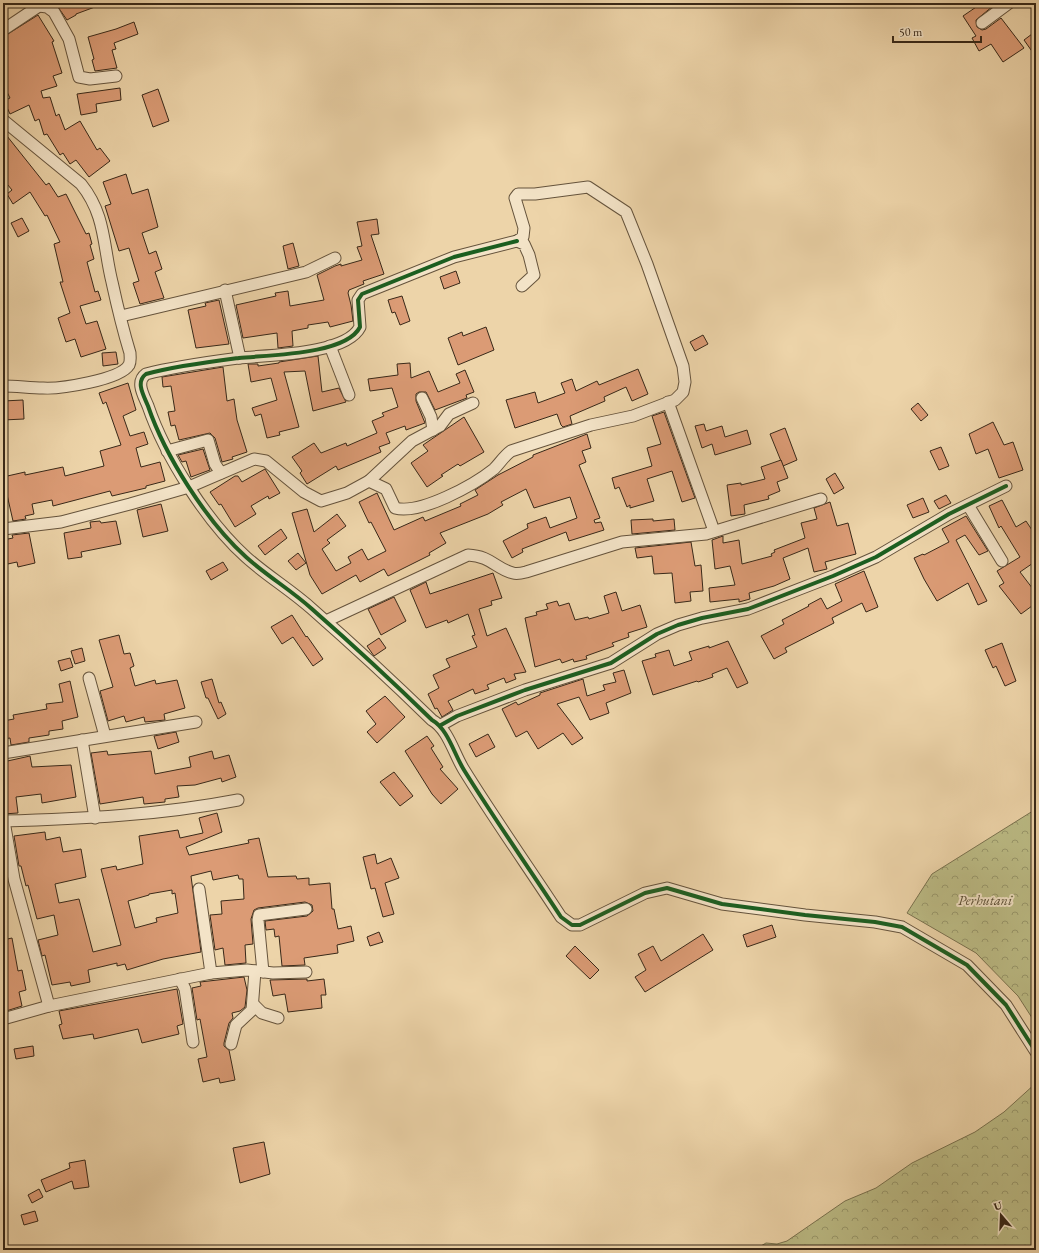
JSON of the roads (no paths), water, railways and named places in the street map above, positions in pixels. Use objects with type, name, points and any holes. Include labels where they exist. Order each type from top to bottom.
[{"type":"street","points":[[982,23],[1009,3]]},
{"type":"street","points":[[3,30],[39,5],[47,7],[54,12],[69,39],[79,77],[90,79],[116,76]]},
{"type":"street","points":[[3,120],[81,184],[90,194],[104,230],[111,281],[130,353],[130,363],[126,369],[115,374],[79,384],[44,388],[24,385],[3,386]]},
{"type":"street","points":[[370,481],[386,489],[395,508],[402,510],[415,508],[444,498],[466,488],[495,468],[502,458],[511,451],[592,425],[633,416],[675,400],[683,392],[685,382],[683,366],[647,264],[626,212],[588,187],[535,194],[518,194],[515,198],[524,228],[523,237],[517,241],[454,257],[362,294],[358,300],[360,327],[352,336],[330,346],[283,355],[240,358],[166,370],[142,376],[140,384],[154,424],[167,451],[189,487],[209,514],[245,556],[326,621],[432,720],[441,725],[463,768],[488,808],[561,917],[572,925],[580,925],[645,893],[667,888],[722,904],[902,927],[967,965],[978,975],[1006,1005],[1036,1052]]},
{"type":"street","points":[[517,241],[524,244],[529,255],[534,275],[522,286]]},
{"type":"street","points":[[121,316],[225,290],[306,272],[335,258]]},
{"type":"street","points":[[225,290],[240,358]]},
{"type":"street","points":[[330,346],[349,395]]},
{"type":"street","points":[[422,398],[431,417],[432,430]]},
{"type":"street","points":[[668,402],[714,531]]},
{"type":"street","points":[[3,529],[61,522],[189,487],[254,459],[262,460],[304,492],[321,501],[347,494],[370,481],[412,441],[440,426],[449,414],[472,403]]},
{"type":"street","points":[[167,451],[208,440],[215,464],[221,474]]},
{"type":"street","points":[[441,725],[457,716],[525,690],[611,663],[657,634],[678,626],[702,618],[748,608],[833,576],[876,557],[968,505],[1006,486]]},
{"type":"street","points":[[326,621],[468,555],[479,555],[513,573],[526,572],[622,542],[706,534],[821,499]]},
{"type":"street","points":[[968,505],[1002,561]]},
{"type":"street","points":[[89,678],[105,736]]},
{"type":"street","points":[[3,753],[196,722]]},
{"type":"street","points":[[82,740],[95,818]]},
{"type":"street","points":[[49,1006],[14,879],[3,821],[95,818],[165,812],[238,800]]},
{"type":"street","points":[[199,889],[211,973]]},
{"type":"street","points":[[231,1044],[236,1025],[252,1010],[254,1005],[259,972],[259,915],[306,909]]},
{"type":"street","points":[[3,1019],[49,1006],[211,973],[247,970],[259,972],[306,972]]},
{"type":"street","points":[[180,979],[185,989],[193,1042]]},
{"type":"street","points":[[254,1005],[262,1013],[278,1018]]},
{"type":"park label","name":"Perhutani","points":[[985,900]]}]
